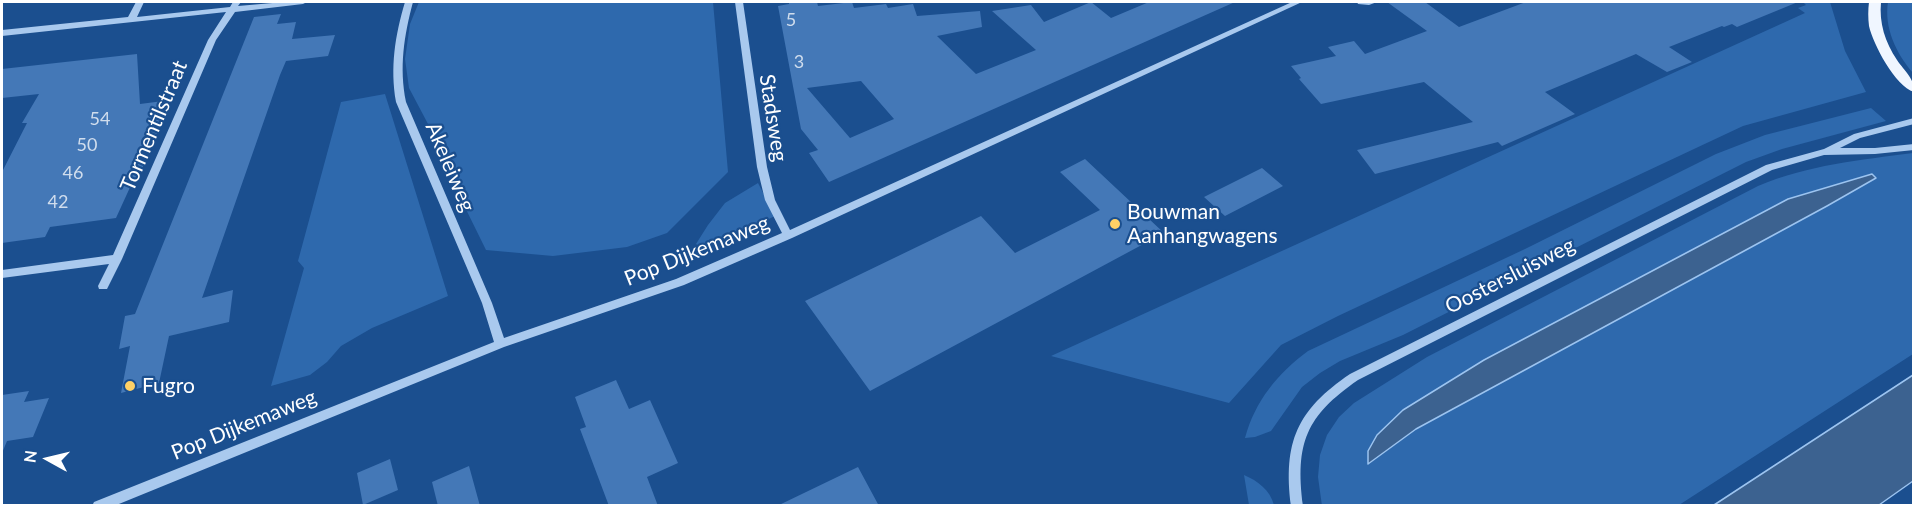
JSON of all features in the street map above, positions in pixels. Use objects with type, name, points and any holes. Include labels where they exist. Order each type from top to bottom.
[{"type":"main road","points":[[1875,2],[1874,20],[1879,37],[1896,68],[1914,88]]},
{"type":"street","points":[[131,19],[140,2]]},
{"type":"street","name":"Tormentilstraat","points":[[103,286],[117,259],[212,40],[237,2]]},
{"type":"street","points":[[2,33],[303,2]]},
{"type":"street","name":"Akeleiweg","points":[[409,2],[402,26],[396,64],[396,83],[401,102],[487,303],[500,344]]},
{"type":"street","name":"Stadsweg","points":[[739,2],[762,167],[770,200],[788,235]]},
{"type":"street","name":"Pop Dijkemaweg","points":[[98,506],[500,344],[680,282],[1298,2]]},
{"type":"street","points":[[1361,2],[1373,2]]},
{"type":"street","name":"Oostersluisweg","points":[[1297,506],[1293,464],[1297,441],[1312,412],[1335,388],[1769,167],[1824,152],[1857,136],[1914,121]]},
{"type":"street","name":"Oostersluisweg","points":[[1824,152],[1875,151],[1914,147]]},
{"type":"street","points":[[2,274],[117,259]]},
{"type":"shaded area","points":[[419,2],[713,2],[728,172],[667,233],[627,247],[553,256],[486,250],[453,183],[437,141],[409,88],[405,59],[410,24]]},
{"type":"shaded area","points":[[1803,2],[1830,2],[1845,51],[1866,92],[1743,126],[1338,316],[1281,345],[1229,403],[1051,356],[1805,13],[1798,8],[1806,5]]},
{"type":"shaded area","points":[[1888,2],[1913,2],[1913,73],[1901,57],[1893,40],[1888,21]]},
{"type":"shaded area","points":[[385,94],[448,296],[372,328],[341,346],[327,362],[310,375],[271,386],[304,268],[298,261],[341,102]]},
{"type":"shaded area","points":[[1871,108],[1886,121],[1782,149],[1746,162],[1403,335],[1340,361],[1302,387],[1271,431],[1245,438],[1261,400],[1278,378],[1308,351],[1525,249],[1716,154],[1765,135]]},
{"type":"shaded area","points":[[1913,153],[1913,354],[1679,505],[1322,506],[1318,477],[1320,455],[1327,435],[1339,417],[1354,403],[1427,357],[1758,186],[1815,168]],"holes":[[[1872,174],[1875,178],[1416,429],[1369,464],[1484,360],[1788,199]]]},
{"type":"shaded area","points":[[1872,174],[1876,178],[1827,206],[1416,429],[1368,464],[1368,451],[1377,435],[1403,410],[1484,360],[1788,199]]},
{"type":"shaded area","points":[[758,183],[775,216],[705,250],[696,244],[725,203]]},
{"type":"shaded area","points":[[1913,375],[1913,481],[1879,505],[1714,505]]},
{"type":"shaded area","points":[[1244,475],[1263,487],[1270,495],[1274,505],[1249,505]]},
{"type":"building","points":[[789,2],[817,2],[818,6],[852,2],[854,8],[886,4],[888,8],[913,4],[917,16],[980,11],[982,27],[937,36],[976,74],[1036,50],[992,11],[1031,5],[1044,22],[1091,2],[1111,18],[1149,2],[1235,2],[829,182],[809,153],[818,150],[801,129],[778,6],[789,4]],"holes":[[[861,81],[894,119],[850,138],[807,88]]]},
{"type":"building","points":[[1387,2],[1425,2],[1459,27],[1526,2],[1798,2],[1737,27],[1732,24],[1722,26],[1669,47],[1692,62],[1667,72],[1636,54],[1545,92],[1575,114],[1502,146],[1498,142],[1375,174],[1357,150],[1473,122],[1424,82],[1321,104],[1299,79],[1301,78],[1291,66],[1336,56],[1328,47],[1354,41],[1365,54],[1427,31]]},
{"type":"building","points":[[281,14],[277,24],[296,22],[292,39],[335,35],[328,56],[286,61],[280,75],[202,298],[233,290],[229,322],[169,336],[159,383],[121,393],[130,346],[119,349],[125,316],[135,314],[254,17]]},
{"type":"building","points":[[137,54],[140,104],[171,100],[136,183],[132,183],[116,218],[50,227],[45,237],[2,243],[2,172],[27,123],[22,123],[39,94],[2,98],[2,69]]},
{"type":"building","points":[[1085,159],[1164,233],[870,391],[805,301],[981,216],[1015,253],[1100,210],[1060,172]]},
{"type":"building","points":[[1262,168],[1283,186],[1225,216],[1204,197]]},
{"type":"building","points":[[616,380],[629,409],[650,400],[678,463],[647,477],[658,506],[609,506],[580,429],[586,427],[575,397]]},
{"type":"building","points":[[29,391],[24,402],[49,398],[33,437],[7,441],[2,453],[2,395]]},
{"type":"building","points":[[390,459],[398,490],[363,505],[357,473]]},
{"type":"building","points":[[469,466],[480,506],[438,506],[432,482]]},
{"type":"building","points":[[858,467],[879,506],[777,506]]},
{"type":"place","name":"Bouwman Aanhangwagens","points":[[1115,224]]},
{"type":"place","name":"Fugro","points":[[130,386]]}]
